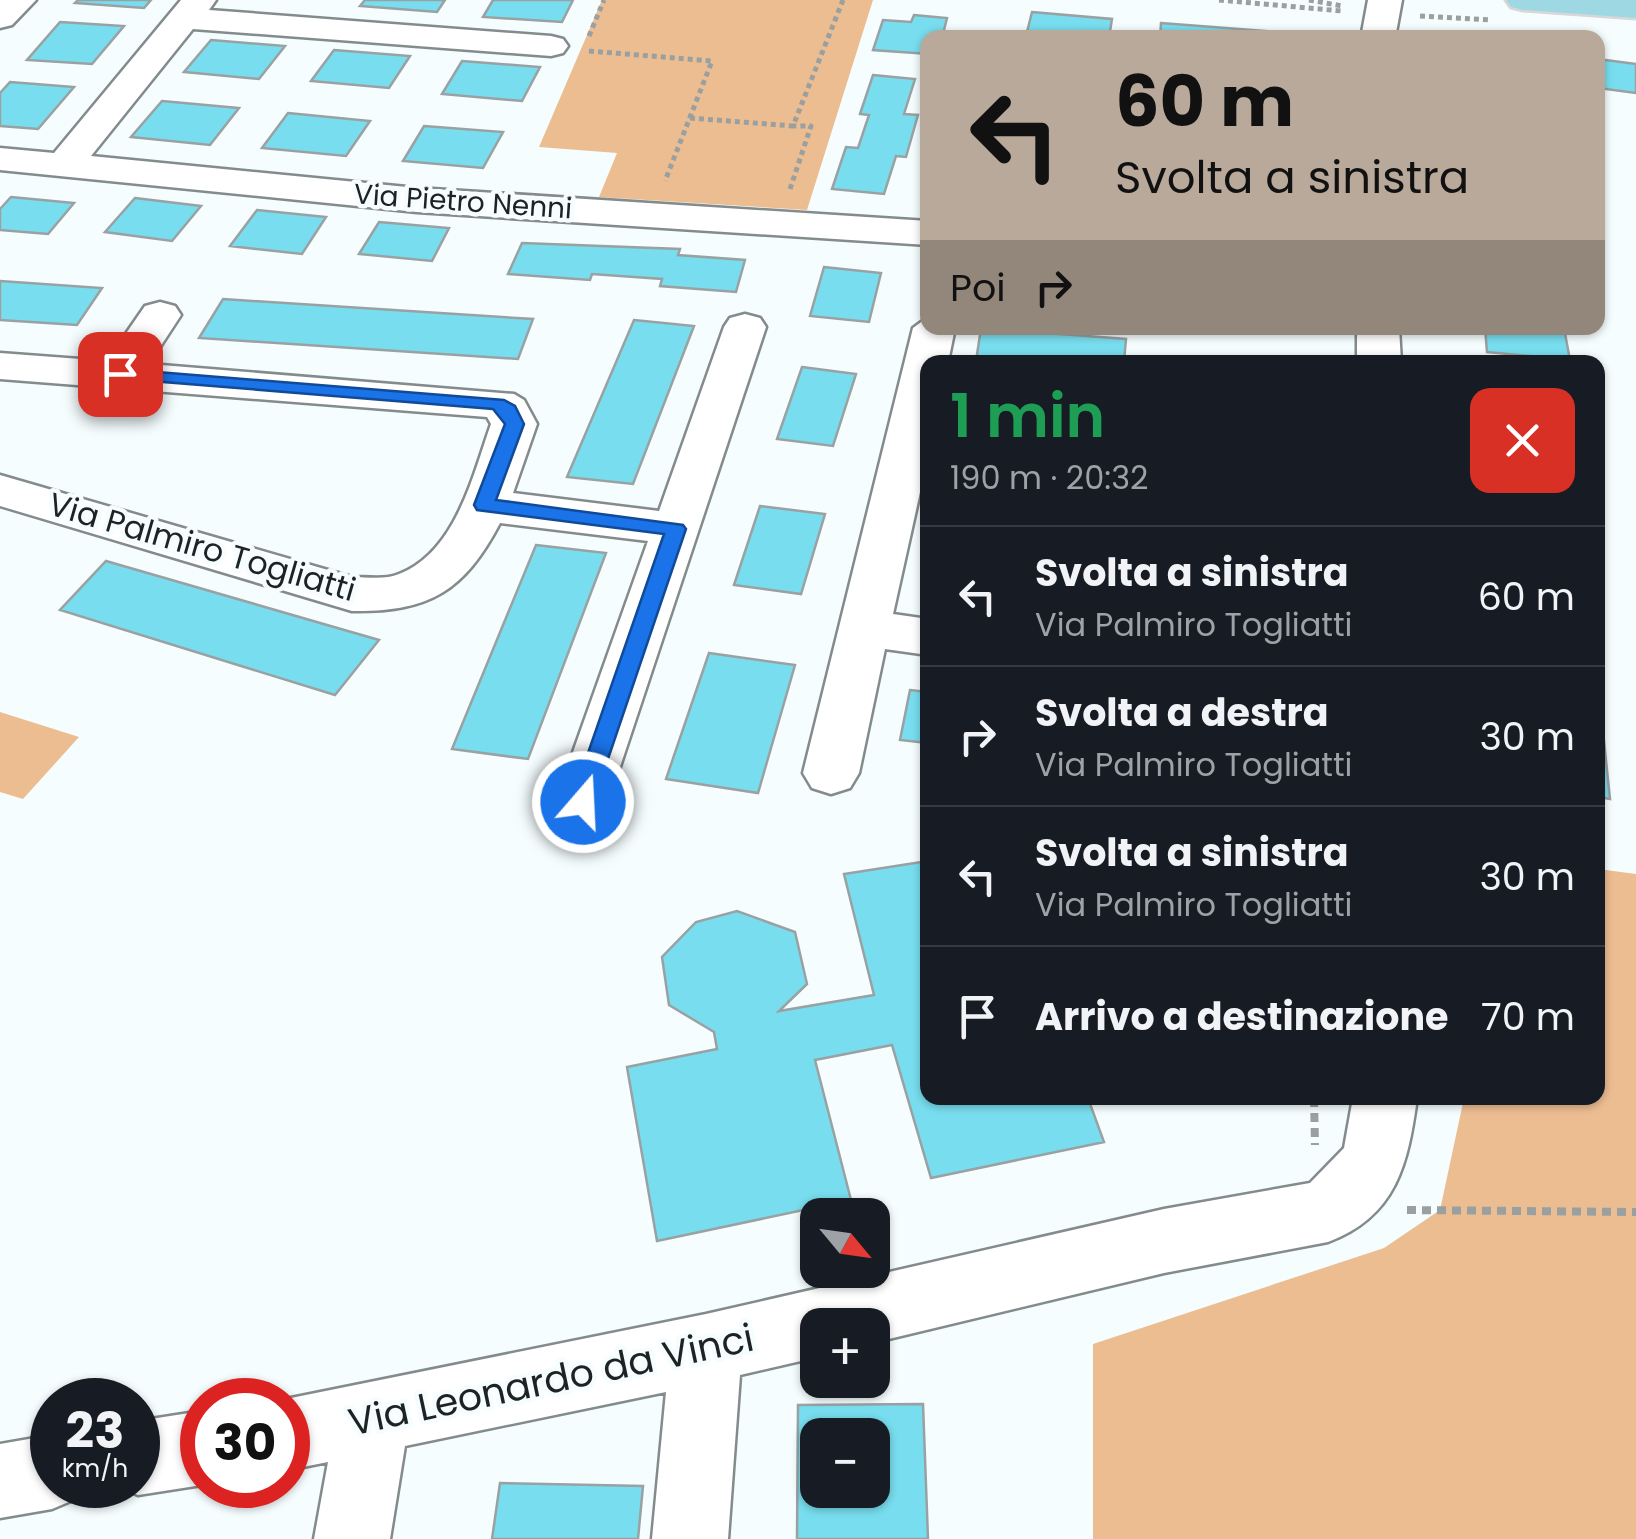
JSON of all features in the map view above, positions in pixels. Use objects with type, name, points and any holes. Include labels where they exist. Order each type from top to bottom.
[{"type":"main road","points":[[1523,0],[1636,8]]},
{"type":"street","points":[[0,18],[18,0]]},
{"type":"street","points":[[64,165],[191,9],[552,46]]},
{"type":"street","name":"Via Pietro Nenni","points":[[0,159],[417,200],[920,232]]},
{"type":"street","points":[[120,374],[160,315]]},
{"type":"street","points":[[583,802],[746,328]]},
{"type":"street","name":"Via Palmiro Togliatti","points":[[0,366],[498,404],[508,410],[514,424],[484,505],[442,570],[416,588],[388,595],[352,594],[0,490]]},
{"type":"street","points":[[831,774],[920,407]]},
{"type":"street","points":[[484,505],[676,529]]},
{"type":"street","points":[[867,630],[920,636]]},
{"type":"street","points":[[1328,1212],[1375,1162],[1384,1105]]},
{"type":"street","name":"Via Leonardo da Vinci","points":[[310,1430],[706,1350],[1164,1241],[1328,1212]]},
{"type":"street","points":[[690,1539],[706,1350]]},
{"type":"street","points":[[352,1539],[372,1420]]},
{"type":"street","points":[[0,1481],[30,1476]]},
{"type":"path","points":[[604,0],[583,50],[712,61],[652,215]]},
{"type":"path","points":[[793,126],[843,0]]},
{"type":"path","points":[[1309,0],[1340,3],[1368,14]]},
{"type":"path","points":[[690,118],[811,126],[779,223]]},
{"type":"path","points":[[1328,1212],[1636,1212]]},
{"type":"shaded area","points":[[602,0],[873,0],[807,210],[599,197],[617,153],[539,147]]},
{"type":"shaded area","points":[[0,712],[79,737],[23,799],[0,792]]},
{"type":"shaded area","points":[[1605,870],[1636,874],[1636,1539],[1093,1539],[1093,1344],[1384,1248],[1440,1210],[1462,1105],[1605,1105]]},
{"type":"building","points":[[151,0],[144,8],[75,3]]},
{"type":"building","points":[[365,0],[445,0],[437,12],[360,6]]},
{"type":"building","points":[[493,0],[573,0],[562,22],[483,17]]},
{"type":"building","points":[[1032,12],[1112,19],[1110,30],[1028,30]]},
{"type":"building","points":[[914,15],[947,18],[944,30],[920,30],[920,53],[873,50],[883,20],[911,22]]},
{"type":"building","points":[[60,22],[124,26],[92,64],[27,60]]},
{"type":"building","points":[[1161,23],[1254,30],[1161,30]]},
{"type":"building","points":[[211,40],[285,46],[259,79],[184,72]]},
{"type":"building","points":[[334,50],[410,56],[389,88],[311,81]]},
{"type":"building","points":[[1605,60],[1636,64],[1636,93],[1605,89]]},
{"type":"building","points":[[462,61],[540,67],[522,101],[442,94]]},
{"type":"building","points":[[873,75],[915,79],[904,114],[918,115],[906,157],[896,156],[884,194],[832,189],[846,147],[858,148],[869,115],[860,114]]},
{"type":"building","points":[[10,82],[74,87],[38,129],[0,126],[0,93]]},
{"type":"building","points":[[162,101],[239,108],[210,145],[131,137]]},
{"type":"building","points":[[288,113],[370,121],[346,156],[262,148]]},
{"type":"building","points":[[424,126],[503,132],[483,168],[403,161]]},
{"type":"building","points":[[11,197],[74,203],[48,234],[0,230],[0,209]]},
{"type":"building","points":[[135,198],[201,206],[172,241],[105,232]]},
{"type":"building","points":[[257,210],[326,217],[302,254],[230,246]]},
{"type":"building","points":[[379,222],[449,228],[432,261],[359,254]]},
{"type":"building","points":[[522,243],[680,249],[678,255],[745,260],[736,292],[660,286],[662,279],[592,274],[590,280],[508,274]]},
{"type":"building","points":[[824,267],[881,273],[869,322],[810,316]]},
{"type":"building","points":[[0,281],[102,288],[77,325],[0,320]]},
{"type":"building","points":[[223,299],[533,319],[518,359],[199,338]]},
{"type":"building","points":[[634,320],[694,326],[633,484],[567,477]]},
{"type":"building","points":[[980,335],[1126,339],[1125,355],[977,355]]},
{"type":"building","points":[[1486,335],[1565,335],[1569,355],[1518,355],[1487,352]]},
{"type":"building","points":[[802,367],[856,374],[833,446],[777,439]]},
{"type":"building","points":[[760,506],[825,514],[801,594],[734,585]]},
{"type":"building","points":[[536,545],[606,553],[528,759],[452,749]]},
{"type":"building","points":[[106,561],[379,640],[335,695],[60,610]]},
{"type":"building","points":[[709,653],[795,665],[758,793],[666,779]]},
{"type":"building","points":[[910,690],[920,691],[920,742],[900,740]]},
{"type":"building","points":[[1605,751],[1610,799],[1605,798]]},
{"type":"building","points":[[920,862],[920,1105],[1090,1105],[1104,1142],[931,1178],[892,1045],[815,1060],[850,1198],[800,1198],[800,1211],[657,1241],[627,1067],[717,1049],[714,1032],[669,1005],[662,957],[696,922],[737,911],[795,932],[807,984],[779,1011],[874,995],[844,874]]},
{"type":"building","points":[[923,1404],[928,1539],[797,1539],[798,1405]]},
{"type":"building","points":[[500,1483],[643,1486],[638,1539],[492,1539]]},
{"type":"route","points":[[120,374],[498,404],[508,410],[514,424],[484,505],[676,529],[583,802]]}]
